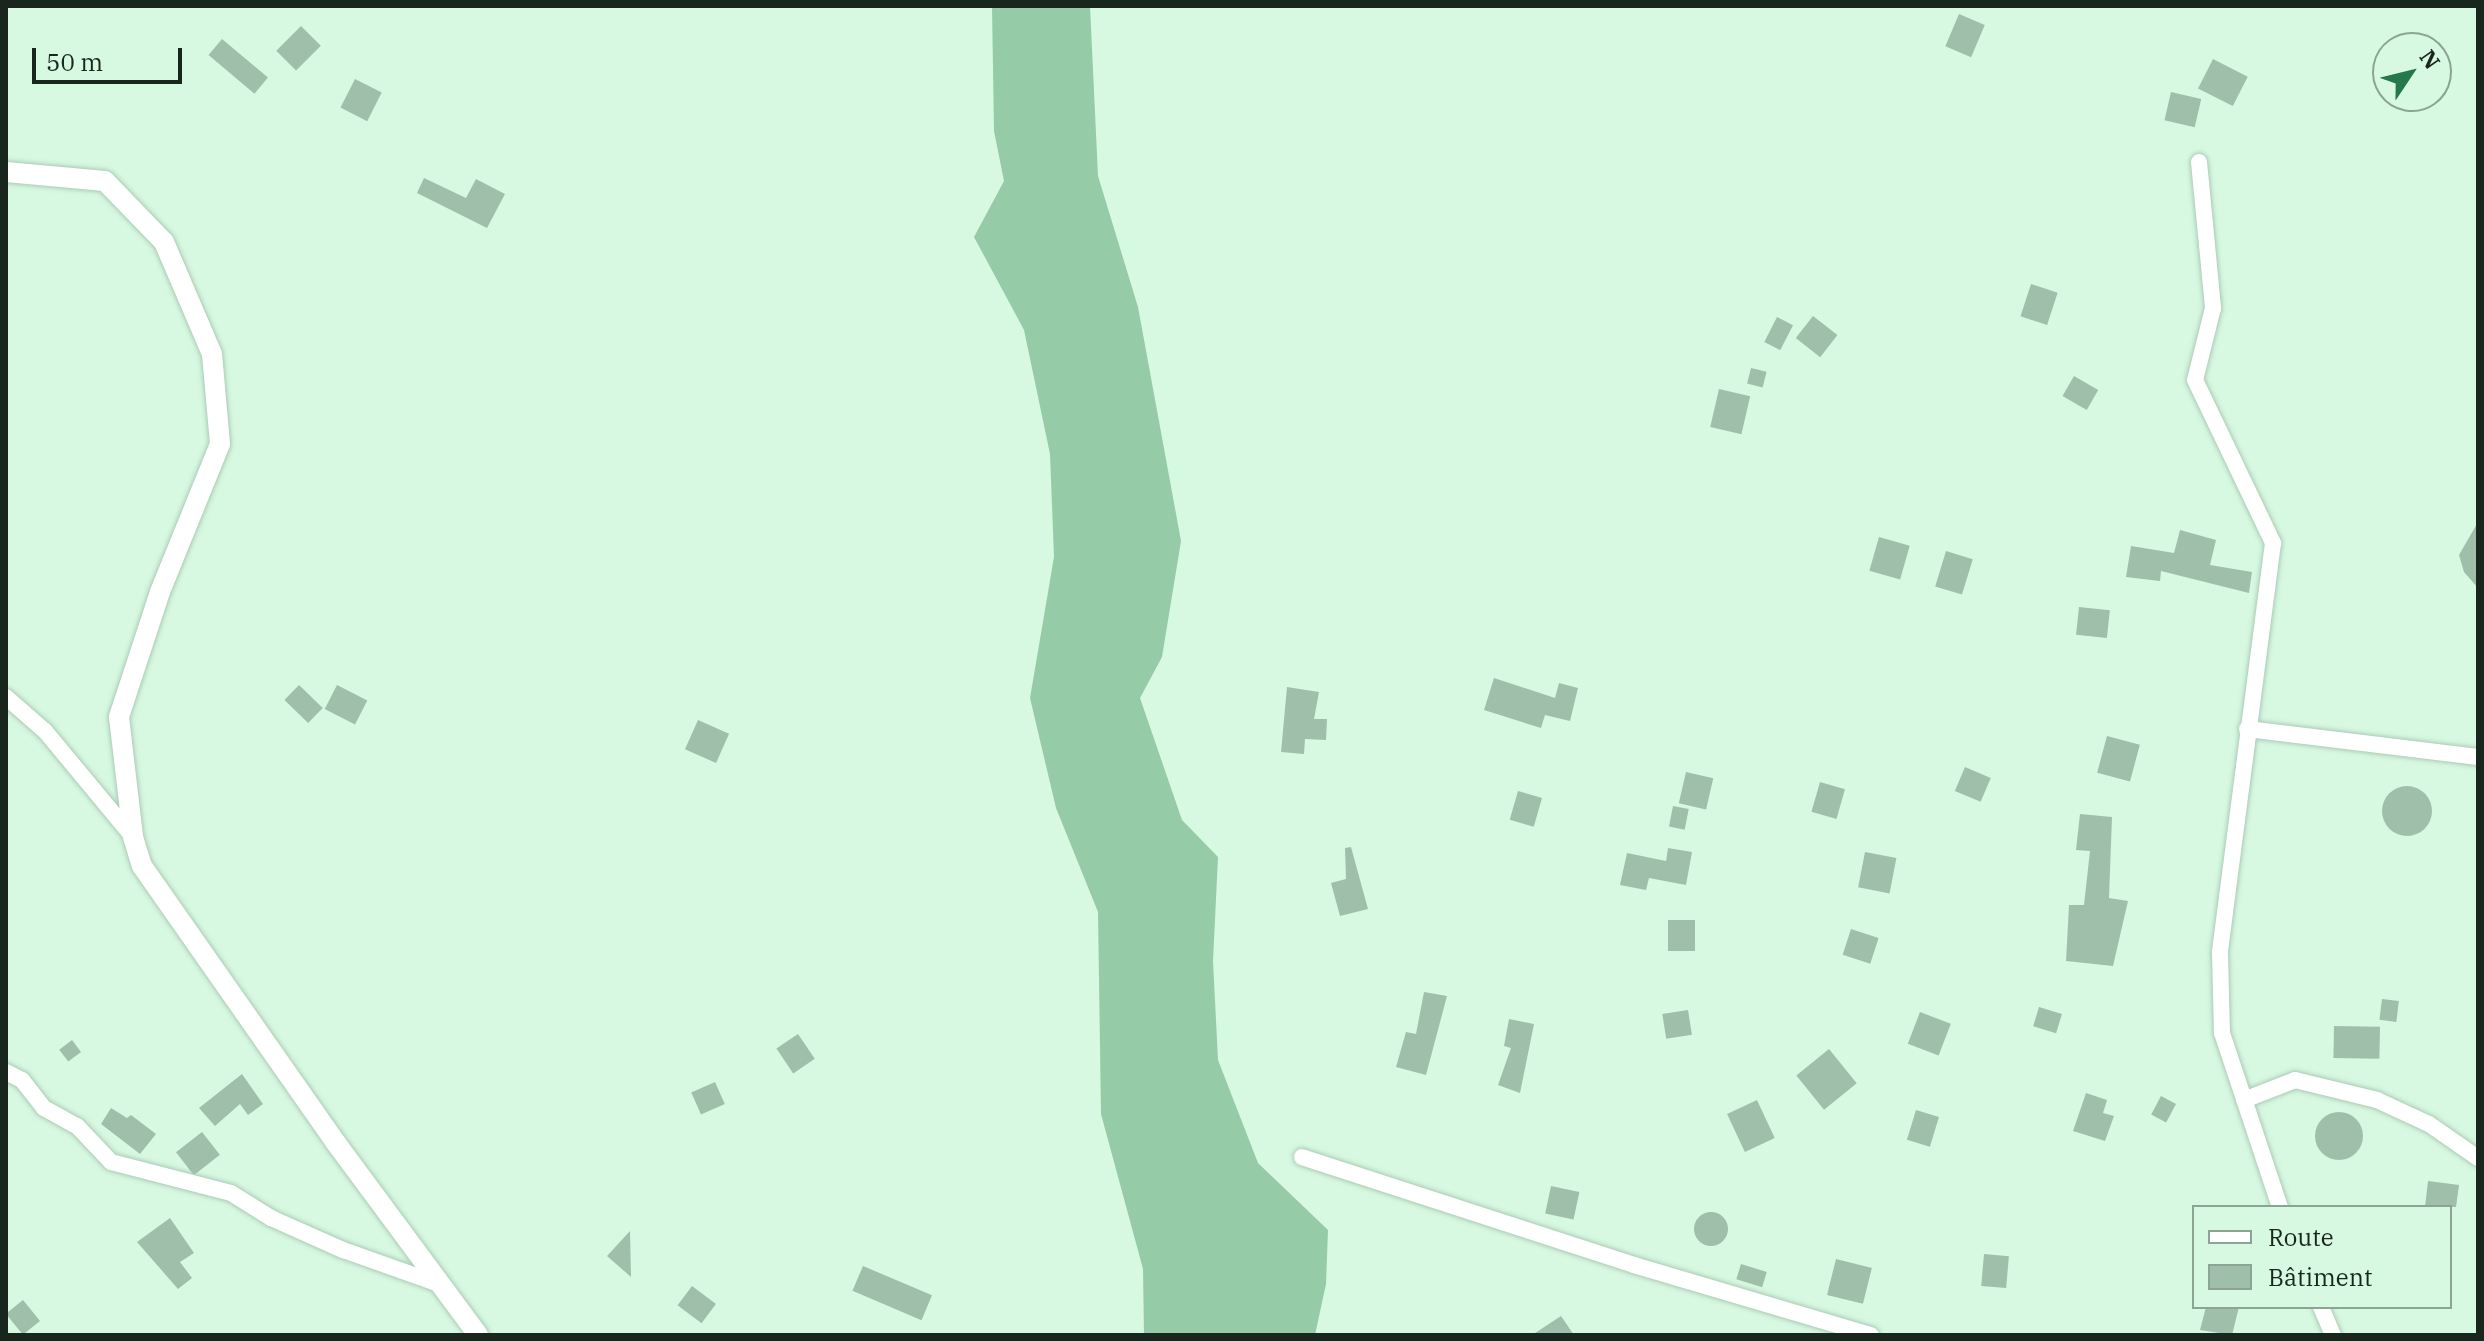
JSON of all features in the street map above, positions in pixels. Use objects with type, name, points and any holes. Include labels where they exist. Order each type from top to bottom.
[{"type":"street","points":[[2199,162],[2213,308],[2195,380],[2273,543],[2220,953],[2222,1033],[2279,1205]]},
{"type":"street","points":[[6,172],[105,181],[164,242],[212,354],[220,444],[160,592],[119,717],[133,837],[142,866],[336,1143],[478,1335]]},
{"type":"street","points":[[6,697],[45,731],[133,837]]},
{"type":"street","points":[[2247,729],[2478,757]]},
{"type":"street","points":[[6,1072],[22,1080],[44,1108],[77,1126],[111,1162],[231,1193],[271,1218],[343,1250],[442,1285]]},
{"type":"street","points":[[2244,1100],[2295,1080],[2377,1100],[2429,1124],[2478,1158]]},
{"type":"street","points":[[1302,1157],[1634,1265],[1871,1335]]},
{"type":"street","points":[[2322,1309],[2333,1335]]},
{"type":"green space","points":[[992,6],[1090,6],[1098,176],[1138,307],[1181,541],[1162,657],[1140,698],[1182,820],[1218,857],[1213,961],[1218,1060],[1258,1163],[1328,1230],[1326,1284],[1315,1335],[1144,1335],[1143,1269],[1101,1114],[1098,912],[1056,808],[1030,698],[1054,557],[1050,454],[1024,330],[974,237],[1004,181],[994,131]]},
{"type":"building","points":[[1959,14],[1985,25],[1971,57],[1945,46]]},
{"type":"building","points":[[301,26],[321,46],[296,71],[276,51]]},
{"type":"building","points":[[222,39],[268,78],[254,94],[209,55]]},
{"type":"building","points":[[2213,59],[2248,77],[2233,106],[2198,88]]},
{"type":"building","points":[[355,79],[382,93],[367,121],[340,108]]},
{"type":"building","points":[[2171,92],[2201,99],[2195,127],[2164,120]]},
{"type":"building","points":[[424,178],[466,198],[476,179],[505,194],[487,228],[417,193]]},
{"type":"building","points":[[2031,284],[2058,293],[2047,325],[2020,316]]},
{"type":"building","points":[[1813,316],[1837,335],[1820,357],[1796,338]]},
{"type":"building","points":[[1777,317],[1793,325],[1780,350],[1764,342]]},
{"type":"building","points":[[1751,368],[1767,372],[1763,387],[1747,384]]},
{"type":"building","points":[[2074,376],[2098,390],[2087,410],[2062,396]]},
{"type":"building","points":[[1719,389],[1750,396],[1741,434],[1710,427]]},
{"type":"building","points":[[2478,522],[2478,588],[2464,572],[2459,555]]},
{"type":"building","points":[[2180,530],[2216,540],[2210,565],[2252,572],[2249,593],[2161,571],[2160,581],[2126,577],[2131,546],[2174,553]]},
{"type":"building","points":[[1879,537],[1910,546],[1900,579],[1869,571]]},
{"type":"building","points":[[1946,551],[1973,559],[1962,595],[1935,586]]},
{"type":"building","points":[[2079,607],[2110,610],[2107,638],[2076,635]]},
{"type":"building","points":[[1494,678],[1555,698],[1559,683],[1578,688],[1570,721],[1545,715],[1541,728],[1484,710]]},
{"type":"building","points":[[299,685],[323,708],[308,723],[284,700]]},
{"type":"building","points":[[337,685],[367,700],[355,724],[325,709]]},
{"type":"building","points":[[1287,687],[1319,692],[1314,719],[1327,719],[1326,740],[1305,739],[1304,754],[1281,752]]},
{"type":"building","points":[[698,720],[729,734],[716,763],[685,749]]},
{"type":"building","points":[[2107,736],[2140,745],[2130,782],[2097,773]]},
{"type":"building","points":[[1965,767],[1991,778],[1981,802],[1955,791]]},
{"type":"building","points":[[1686,772],[1713,778],[1706,809],[1679,803]]},
{"type":"building","points":[[1820,782],[1845,789],[1836,819],[1811,812]]},
{"type":"building","points":[[2407,786],[2425,793],[2432,811],[2425,829],[2407,836],[2389,829],[2382,811],[2389,793]]},
{"type":"building","points":[[1518,791],[1542,798],[1534,827],[1510,820]]},
{"type":"building","points":[[1673,806],[1689,809],[1685,830],[1669,827]]},
{"type":"building","points":[[2080,814],[2112,817],[2109,898],[2128,901],[2113,966],[2066,961],[2069,905],[2084,905],[2090,851],[2076,850]]},
{"type":"building","points":[[1351,847],[1368,909],[1340,916],[1331,883],[1346,879],[1345,848]]},
{"type":"building","points":[[1668,848],[1692,852],[1686,885],[1649,878],[1646,890],[1620,885],[1627,853],[1666,861]]},
{"type":"building","points":[[1865,852],[1896,858],[1890,893],[1858,887]]},
{"type":"building","points":[[1668,920],[1695,920],[1695,951],[1668,951]]},
{"type":"building","points":[[1851,929],[1879,938],[1870,964],[1843,955]]},
{"type":"building","points":[[1424,992],[1447,996],[1426,1075],[1396,1067],[1406,1032],[1416,1034]]},
{"type":"building","points":[[2382,999],[2399,1001],[2396,1022],[2379,1020]]},
{"type":"building","points":[[2039,1007],[2062,1014],[2056,1033],[2033,1026]]},
{"type":"building","points":[[1688,1010],[1692,1035],[1666,1039],[1662,1014]]},
{"type":"building","points":[[1920,1012],[1951,1024],[1939,1056],[1908,1044]]},
{"type":"building","points":[[1509,1019],[1534,1024],[1520,1093],[1498,1085],[1511,1048],[1504,1046]]},
{"type":"building","points":[[2334,1026],[2380,1027],[2379,1059],[2333,1058]]},
{"type":"building","points":[[798,1034],[815,1059],[793,1073],[776,1049]]},
{"type":"building","points":[[72,1040],[81,1052],[68,1062],[59,1050]]},
{"type":"building","points":[[1829,1049],[1857,1083],[1824,1110],[1796,1075]]},
{"type":"building","points":[[242,1074],[263,1104],[248,1115],[240,1104],[215,1126],[199,1108]]},
{"type":"building","points":[[715,1082],[725,1104],[701,1115],[691,1093]]},
{"type":"building","points":[[2086,1093],[2107,1100],[2103,1113],[2114,1116],[2105,1141],[2073,1131]]},
{"type":"building","points":[[2161,1096],[2176,1104],[2166,1123],[2151,1115]]},
{"type":"building","points":[[1757,1100],[1775,1138],[1745,1152],[1727,1114]]},
{"type":"building","points":[[111,1108],[127,1118],[131,1115],[156,1134],[140,1154],[101,1124]]},
{"type":"building","points":[[1916,1110],[1939,1117],[1930,1147],[1907,1140]]},
{"type":"building","points":[[2339,1112],[2356,1119],[2363,1136],[2356,1153],[2339,1160],[2322,1153],[2315,1136],[2322,1119]]},
{"type":"building","points":[[202,1132],[220,1155],[194,1175],[176,1152]]},
{"type":"building","points":[[2428,1181],[2459,1185],[2456,1207],[2425,1205]]},
{"type":"building","points":[[1551,1186],[1579,1192],[1574,1219],[1545,1213]]},
{"type":"building","points":[[1711,1212],[1723,1217],[1728,1229],[1723,1241],[1711,1246],[1699,1241],[1694,1229],[1699,1217]]},
{"type":"building","points":[[170,1218],[194,1253],[180,1262],[192,1278],[178,1289],[137,1242]]},
{"type":"building","points":[[630,1231],[631,1277],[607,1256]]},
{"type":"building","points":[[1984,1254],[2009,1256],[2006,1288],[1981,1286]]},
{"type":"building","points":[[1836,1259],[1872,1268],[1863,1304],[1827,1295]]},
{"type":"building","points":[[1741,1264],[1767,1272],[1762,1287],[1736,1279]]},
{"type":"building","points":[[863,1266],[932,1295],[921,1320],[852,1291]]},
{"type":"building","points":[[692,1286],[716,1304],[702,1323],[678,1305]]},
{"type":"building","points":[[23,1300],[40,1321],[23,1335],[6,1314]]},
{"type":"building","points":[[2205,1309],[2238,1309],[2232,1335],[2200,1330]]},
{"type":"building","points":[[1561,1316],[1574,1335],[1532,1335]]}]
